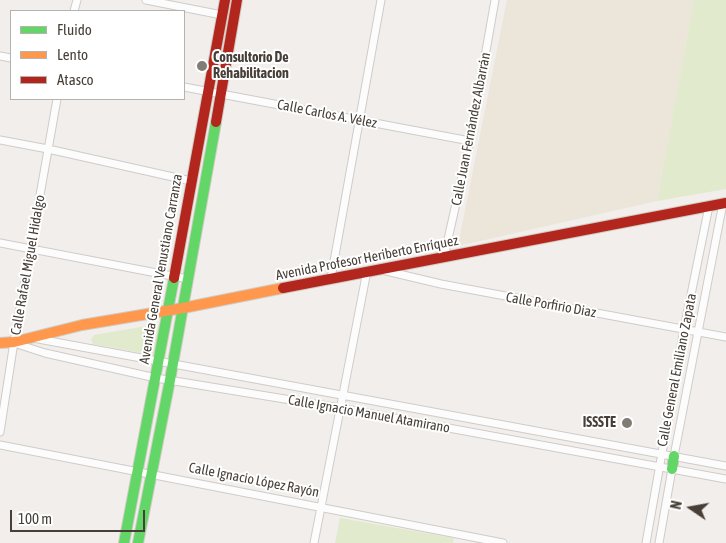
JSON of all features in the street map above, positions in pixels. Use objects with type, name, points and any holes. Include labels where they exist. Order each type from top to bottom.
[{"type":"main road","name":"Avenida General Venustiano Carranza","points":[[124,543],[156,378],[224,0]]},
{"type":"main road","name":"Avenida General Venustiano Carranza","points":[[138,543],[170,380],[237,0]]},
{"type":"main road","name":"Avenida Profesor Heriberto Enríquez","points":[[14,342],[82,325],[183,308],[725,203]]},
{"type":"main road","points":[[0,343],[14,342]]},
{"type":"main road","name":"Calle General Emiliano Zapata","points":[[672,469],[674,456]]},
{"type":"street","points":[[146,0],[222,15]]},
{"type":"street","points":[[331,278],[381,0]]},
{"type":"street","name":"Calle Juan Fernández Albarrán","points":[[444,257],[470,141],[495,0]]},
{"type":"street","name":"Calle Carlos A. Vélez","points":[[185,87],[470,141]]},
{"type":"street","name":"Calle Rafael Miguel Hidalgo","points":[[0,432],[57,100]]},
{"type":"street","points":[[0,140],[191,181]]},
{"type":"street","name":"Calle General Emiliano Zapata","points":[[674,456],[697,332],[725,203]]},
{"type":"street","name":"Calle General Emiliano Zapata","points":[[646,543],[684,329],[709,206]]},
{"type":"street","points":[[0,243],[188,279]]},
{"type":"street","points":[[314,543],[342,396],[372,270]]},
{"type":"street","name":"Calle Porfirio Diaz","points":[[372,270],[726,337]]},
{"type":"street","name":"Calle Ignacio Manuel Atamirano","points":[[32,338],[726,466]]},
{"type":"street","name":"Calle Ignacio Manuel Atamirano","points":[[14,342],[45,354],[156,378],[340,408],[726,479]]},
{"type":"street","name":"Calle Ignacio López Rayón","points":[[0,445],[503,543]]},
{"type":"street","name":"Calle General Emiliano Zapata","points":[[659,543],[672,469]]},
{"type":"shaded area","points":[[507,0],[694,0],[657,201],[458,246]]},
{"type":"green space","points":[[694,0],[726,0],[726,189],[657,201]]},
{"type":"green space","points":[[164,323],[158,356],[93,344],[91,340],[94,335]]},
{"type":"green space","points":[[340,518],[454,538],[453,543],[335,543]]},
{"type":"traffic: fast","points":[[138,543],[170,380],[216,122]]},
{"type":"traffic: fast","points":[[124,543],[174,278]]},
{"type":"traffic: fast","points":[[672,469],[674,456]]},
{"type":"traffic: slow","points":[[0,343],[14,342],[82,325],[183,308],[283,288]]},
{"type":"traffic: jam","points":[[174,278],[225,0]]},
{"type":"traffic: jam","points":[[216,122],[237,0]]},
{"type":"traffic: jam","points":[[283,288],[726,203]]},
{"type":"place","name":"Consultorio De Rehabilitacion","points":[[202,66]]},
{"type":"place","name":"ISSSTE","points":[[627,423]]}]
